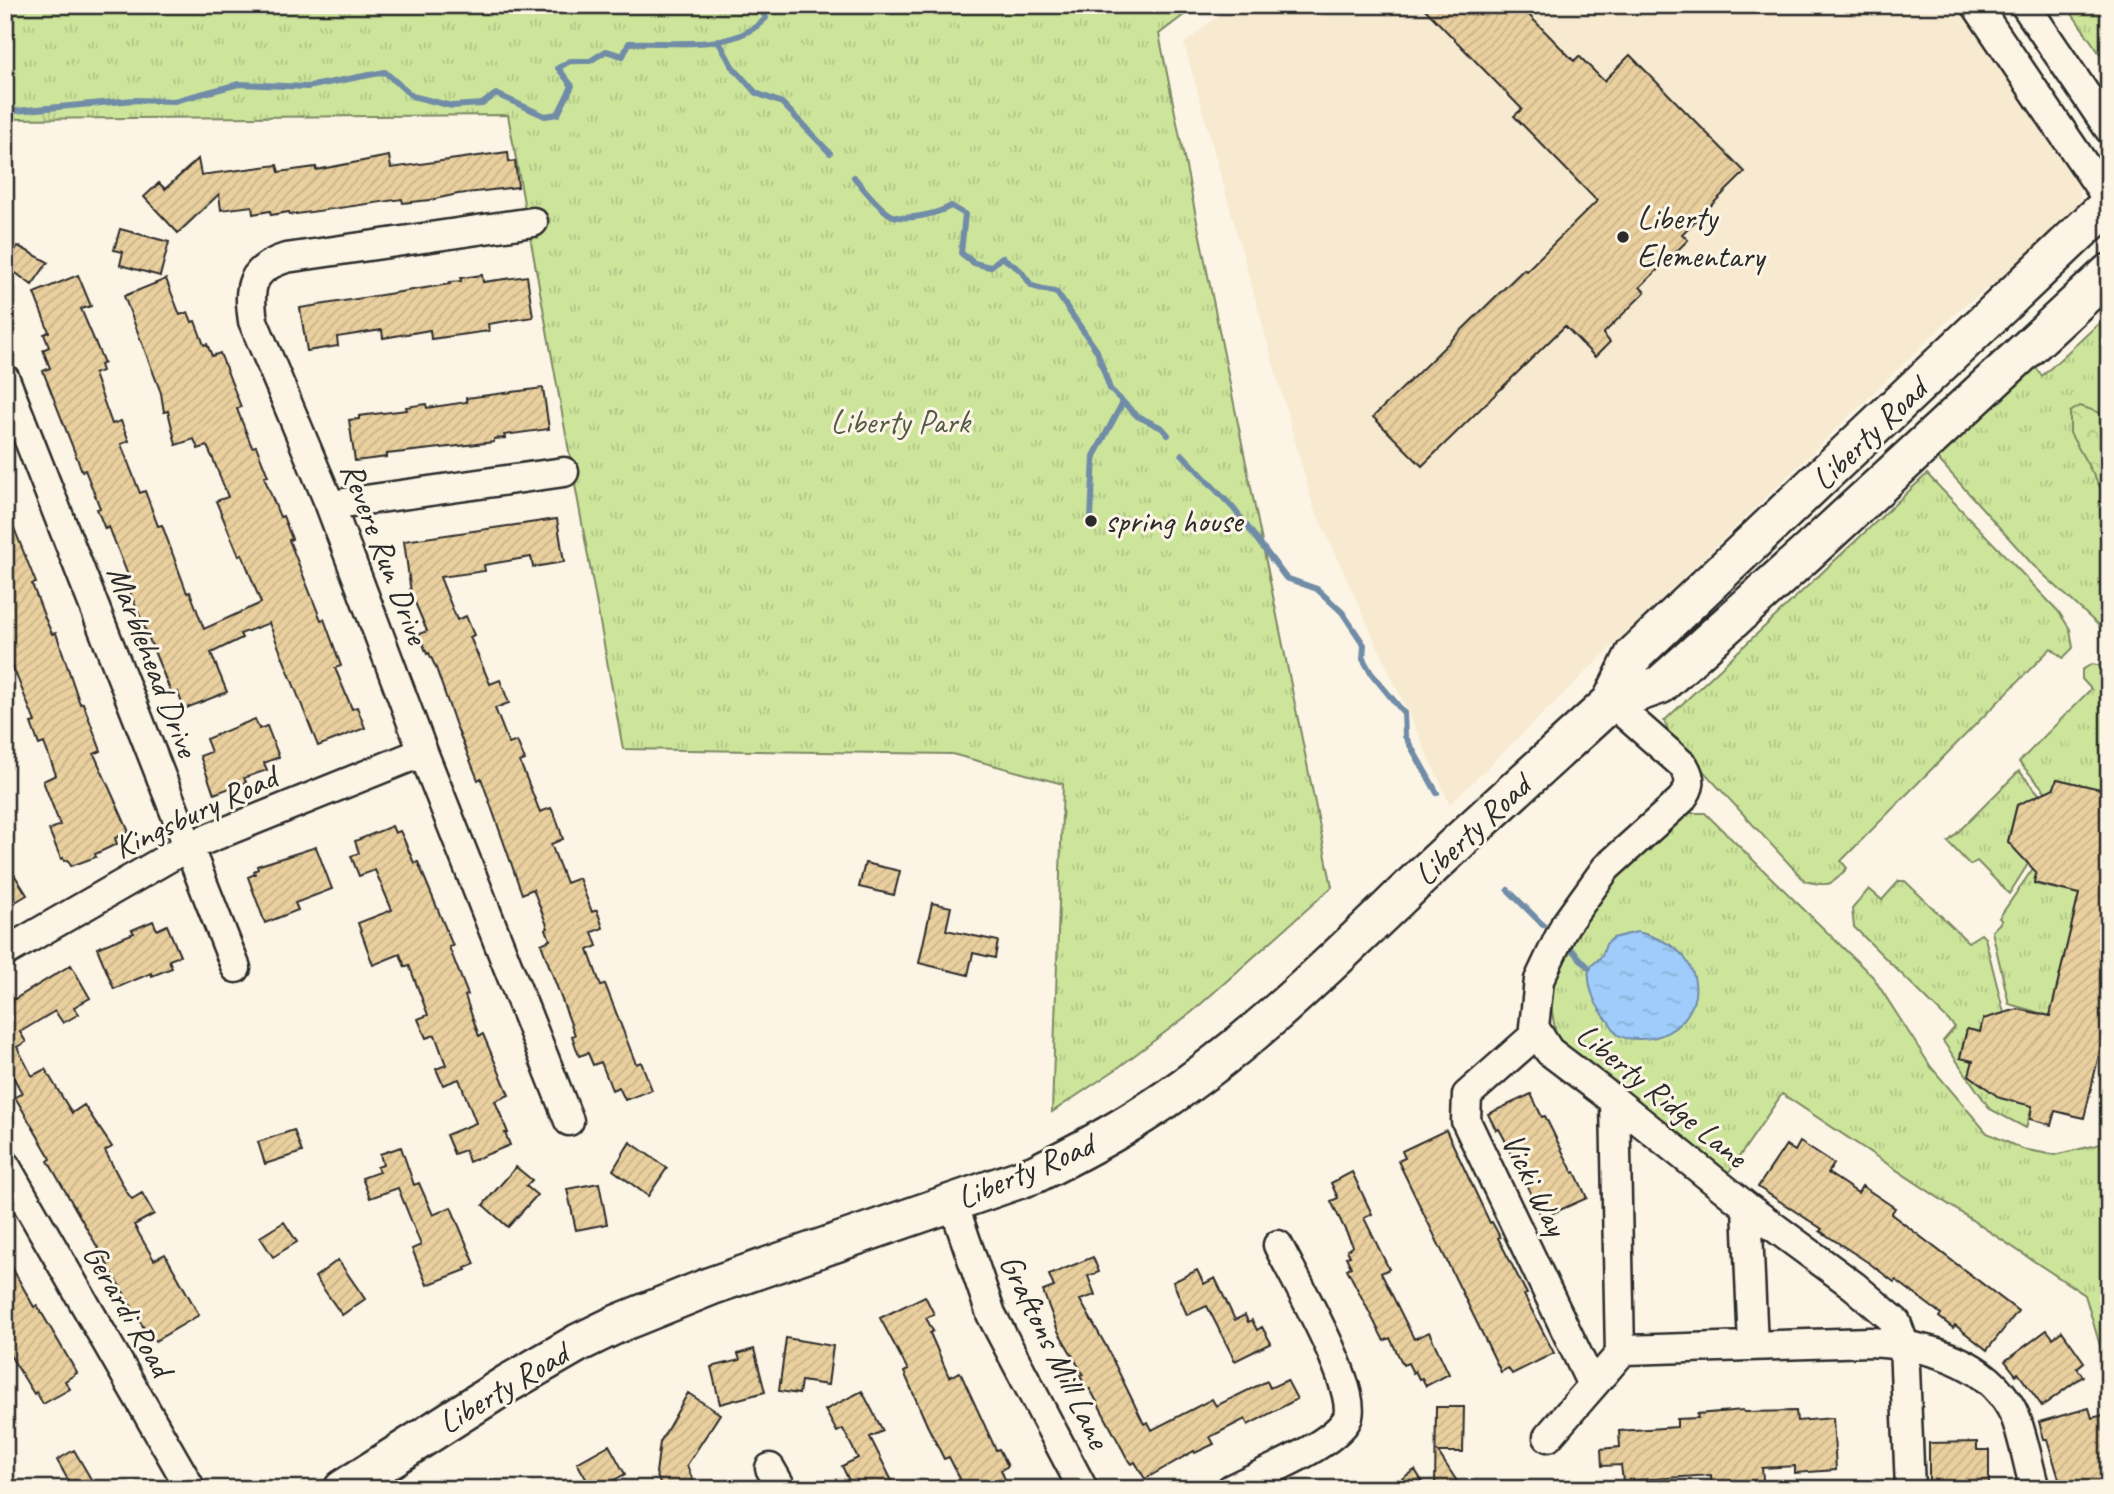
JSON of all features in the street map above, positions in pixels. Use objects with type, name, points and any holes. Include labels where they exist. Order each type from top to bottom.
[{"type":"main road","name":"Liberty Road","points":[[343,1489],[507,1384],[617,1324],[711,1286],[1035,1174],[1086,1149],[1143,1115],[1234,1048],[1309,983],[1611,702],[1634,655],[2109,203]]},
{"type":"main road","name":"Liberty Road","points":[[1611,702],[1660,685],[1807,553],[2109,273]]},
{"type":"street","points":[[1976,5],[2109,203]]},
{"type":"street","points":[[2025,5],[2109,129]]},
{"type":"street","name":"Revere Run Drive","points":[[533,222],[285,258],[271,262],[257,275],[250,298],[253,321],[330,505],[422,752],[569,1121]]},
{"type":"street","name":"Marblehead Drive","points":[[5,379],[236,968]]},
{"type":"street","points":[[330,505],[564,472]]},
{"type":"street","name":"Liberty Ridge Lane","points":[[1611,702],[1684,766],[1690,778],[1689,789],[1681,800],[1605,868],[1565,925],[1539,981],[1534,1027],[1549,1051],[1747,1207],[1854,1286],[1896,1322],[1904,1344],[1910,1489]]},
{"type":"street","name":"Kingsbury Road","points":[[5,952],[187,847],[422,752]]},
{"type":"street","name":"Vicki Way","points":[[1537,1033],[1467,1095],[1466,1121],[1592,1385]]},
{"type":"street","points":[[1615,1101],[1620,1354]]},
{"type":"street","name":"Gerardi Road","points":[[5,1165],[191,1489]]},
{"type":"street","name":"Graftons Mill Lane","points":[[953,1203],[991,1314],[1083,1489]]},
{"type":"street","points":[[1747,1207],[1752,1346]]},
{"type":"street","points":[[1231,1489],[1318,1445],[1332,1436],[1347,1421],[1350,1414],[1350,1404],[1340,1370],[1278,1245]]},
{"type":"street","points":[[1548,1437],[1626,1350],[1870,1342],[1904,1344],[1942,1353],[1960,1362],[1984,1377],[2006,1401],[2015,1417],[2035,1489]]},
{"type":"shaded area","points":[[1230,5],[1958,5],[2077,178],[2081,198],[2075,220],[1958,311],[1450,804],[1313,506],[1184,44]]},
{"type":"green space","name":"Liberty Park","points":[[5,5],[1197,5],[1159,34],[1332,887],[1192,1012],[1115,1070],[1052,1112],[1063,784],[952,754],[623,749],[508,115],[5,119]]},
{"type":"green space","points":[[2066,5],[2109,5],[2109,67]]},
{"type":"green space","points":[[2109,314],[2109,635],[2033,565],[1938,459],[2034,364],[2042,376]]},
{"type":"green space","points":[[2080,406],[2101,413],[2109,438],[2109,503],[2070,433],[2070,412]]},
{"type":"green space","points":[[1927,474],[2058,611],[2070,629],[2073,648],[2063,658],[2051,648],[1841,861],[1847,868],[1833,882],[1819,884],[1805,881],[1670,735],[1664,721]]},
{"type":"green space","points":[[2092,664],[2107,667],[2109,686],[2105,689],[2109,694],[2109,791],[2057,779],[2053,794],[2046,792],[2019,762],[2091,689],[2082,679],[2082,670]]},
{"type":"green space","points":[[2019,771],[2040,795],[2017,805],[2008,841],[2028,864],[2009,894],[1977,861],[1970,865],[1948,842]]},
{"type":"green space","points":[[1689,813],[1705,813],[1873,977],[1931,1067],[1987,1133],[2022,1149],[2055,1155],[2109,1142],[2109,1376],[2085,1295],[1782,1094],[1724,1179],[1585,1069],[1556,1035],[1550,1000],[1559,963],[1590,908],[1613,872]]},
{"type":"green space","points":[[2034,867],[2037,867],[2034,884],[2079,894],[2050,1016],[2009,1004],[1992,931],[2002,921],[1999,918]]},
{"type":"green space","points":[[1899,881],[1905,881],[1968,942],[1981,934],[1985,938],[2004,1013],[1983,1019],[1980,1032],[1967,1029],[1960,1057],[1973,1061],[1969,1075],[2032,1106],[2026,1128],[1990,1109],[1943,1041],[1955,1027],[1854,927],[1852,909],[1869,889],[1882,900]]},
{"type":"water","points":[[1637,932],[1662,941],[1680,952],[1692,971],[1695,986],[1689,1012],[1680,1023],[1669,1032],[1639,1039],[1617,1034],[1596,1004],[1589,975],[1589,968],[1602,956],[1606,944],[1613,938]]},
{"type":"building","name":"Liberty Elementary","points":[[1421,5],[1519,5],[1574,61],[1579,56],[1604,81],[1630,55],[1745,172],[1682,234],[1688,240],[1640,287],[1645,292],[1603,334],[1610,342],[1595,357],[1565,326],[1422,466],[1373,417],[1597,201],[1514,116],[1522,109]]},
{"type":"building","points":[[508,152],[509,162],[515,161],[518,187],[403,203],[402,199],[290,215],[289,212],[271,215],[270,211],[253,214],[252,206],[221,210],[219,194],[178,233],[144,197],[159,183],[165,189],[198,159],[201,175],[277,165],[279,172],[316,167],[316,170],[389,156],[391,168]]},
{"type":"building","points":[[120,229],[169,242],[160,276],[120,265],[123,252],[114,250]]},
{"type":"building","points":[[18,246],[48,262],[32,285],[5,265]]},
{"type":"building","points":[[78,275],[91,306],[81,309],[104,363],[100,365],[102,371],[94,374],[112,424],[121,421],[129,441],[121,444],[140,493],[145,491],[158,526],[162,525],[187,593],[190,592],[204,629],[261,603],[242,554],[239,556],[216,501],[228,497],[213,459],[207,446],[198,449],[194,439],[176,445],[168,411],[164,412],[161,393],[124,296],[166,279],[180,315],[188,312],[212,356],[220,353],[241,407],[237,409],[252,447],[256,446],[268,476],[264,477],[280,517],[283,516],[292,539],[289,540],[321,620],[324,619],[341,666],[335,668],[352,709],[357,707],[365,728],[318,746],[269,623],[240,634],[242,638],[211,653],[227,692],[184,709],[178,692],[172,695],[125,580],[129,578],[109,527],[105,529],[97,509],[100,508],[85,470],[82,471],[43,371],[50,368],[43,350],[49,347],[44,334],[49,332],[34,293]]},
{"type":"building","points":[[482,275],[483,282],[527,276],[533,317],[488,324],[489,331],[431,339],[430,330],[383,338],[382,330],[337,337],[338,346],[307,351],[300,308],[450,284],[449,282],[461,281],[461,278]]},
{"type":"building","points":[[543,388],[549,429],[504,435],[505,438],[494,439],[494,442],[387,454],[387,457],[355,461],[349,420],[359,419],[359,416],[407,410],[406,407],[426,404],[427,408],[467,402],[466,398]]},
{"type":"building","points":[[6,508],[36,583],[32,584],[45,618],[52,634],[56,633],[80,704],[83,703],[101,751],[94,754],[129,832],[115,838],[117,844],[95,854],[96,857],[71,866],[68,860],[61,859],[49,830],[60,825],[43,781],[56,775],[44,743],[39,745],[31,723],[35,722],[7,652],[11,650],[5,635]]},
{"type":"building","points":[[557,519],[564,562],[533,567],[531,557],[484,565],[485,571],[440,577],[457,620],[466,616],[474,635],[470,637],[490,684],[500,680],[509,703],[495,708],[509,744],[517,741],[525,760],[520,762],[540,812],[551,808],[556,818],[563,839],[551,844],[566,883],[579,878],[592,912],[597,910],[603,928],[592,932],[597,946],[588,950],[601,986],[605,984],[636,1064],[641,1062],[652,1090],[625,1100],[619,1087],[612,1090],[601,1062],[593,1065],[588,1053],[579,1056],[572,1036],[575,1035],[541,944],[550,940],[546,929],[548,928],[533,889],[522,894],[481,778],[478,780],[436,668],[419,634],[427,631],[411,593],[404,541]]},
{"type":"building","points":[[255,719],[259,729],[267,726],[279,757],[264,763],[267,770],[244,778],[246,782],[214,794],[200,756],[211,752],[206,739]]},
{"type":"building","points":[[2057,779],[2109,791],[2109,1013],[2084,1118],[2055,1111],[2051,1125],[2030,1119],[2032,1106],[2000,1098],[1985,1087],[1969,1075],[1973,1061],[1960,1058],[1967,1029],[1980,1032],[1983,1019],[2018,1009],[2050,1016],[2079,894],[2034,883],[2036,872],[2008,842],[2017,805],[2054,788]]},
{"type":"building","points":[[392,826],[395,833],[400,831],[414,863],[418,862],[453,946],[449,947],[468,995],[465,996],[479,1036],[483,1034],[509,1095],[495,1101],[510,1145],[469,1162],[465,1150],[454,1154],[446,1135],[476,1123],[459,1079],[443,1085],[436,1069],[446,1065],[435,1035],[426,1038],[418,1019],[428,1015],[409,965],[405,967],[400,954],[373,965],[358,923],[392,910],[375,870],[359,876],[351,856],[359,853],[355,841]]},
{"type":"building","points":[[316,847],[332,889],[295,903],[298,910],[265,923],[248,877],[255,874],[257,866]]},
{"type":"building","points":[[5,860],[27,895],[5,908]]},
{"type":"building","points":[[865,863],[900,871],[894,895],[859,887]]},
{"type":"building","points":[[932,903],[951,907],[946,930],[998,941],[995,958],[973,953],[968,975],[919,963]]},
{"type":"building","points":[[153,921],[157,930],[167,925],[180,956],[169,960],[172,968],[152,976],[151,973],[114,989],[97,948],[134,933],[132,930]]},
{"type":"building","points":[[71,965],[90,998],[74,1007],[79,1014],[63,1023],[55,1011],[20,1032],[26,1042],[17,1047],[32,1076],[45,1069],[72,1113],[84,1105],[112,1147],[105,1151],[126,1191],[132,1199],[142,1193],[154,1214],[134,1225],[154,1260],[165,1254],[199,1315],[155,1341],[148,1328],[145,1330],[48,1161],[51,1159],[15,1097],[22,1093],[5,1062],[5,1005]]},
{"type":"building","points":[[1531,1094],[1587,1198],[1542,1218],[1526,1184],[1524,1185],[1504,1138],[1499,1129],[1496,1130],[1488,1114]]},
{"type":"building","points":[[294,1130],[302,1152],[265,1164],[258,1142]]},
{"type":"building","points":[[1446,1130],[1554,1353],[1512,1374],[1508,1368],[1501,1372],[1398,1161],[1405,1158],[1402,1151]]},
{"type":"building","points":[[630,1142],[667,1168],[648,1196],[613,1170]]},
{"type":"building","points":[[1800,1142],[1834,1164],[1828,1173],[1858,1193],[1862,1186],[1895,1208],[1891,1214],[2018,1311],[1987,1350],[1955,1325],[1953,1328],[1939,1317],[1941,1314],[1896,1280],[1894,1282],[1820,1231],[1822,1229],[1758,1187],[1786,1145],[1795,1151]]},
{"type":"building","points":[[401,1147],[414,1185],[419,1183],[433,1215],[451,1207],[475,1264],[427,1285],[412,1249],[421,1245],[398,1188],[370,1198],[362,1178],[379,1172],[377,1167],[383,1165],[380,1154]]},
{"type":"building","points":[[516,1167],[532,1180],[526,1186],[537,1195],[508,1227],[483,1205]]},
{"type":"building","points":[[1352,1172],[1372,1214],[1364,1218],[1389,1269],[1381,1273],[1414,1339],[1429,1332],[1449,1374],[1426,1386],[1415,1371],[1413,1373],[1408,1363],[1403,1365],[1390,1338],[1384,1341],[1347,1269],[1351,1267],[1346,1257],[1350,1256],[1347,1250],[1353,1246],[1331,1201],[1338,1198],[1331,1183]]},
{"type":"building","points":[[599,1183],[607,1224],[576,1230],[567,1189]]},
{"type":"building","points":[[284,1222],[297,1242],[273,1257],[260,1237]]},
{"type":"building","points":[[5,1255],[34,1307],[37,1305],[77,1373],[65,1381],[70,1389],[43,1404],[5,1347]]},
{"type":"building","points":[[1093,1257],[1099,1272],[1088,1276],[1095,1295],[1080,1300],[1144,1424],[1148,1422],[1152,1430],[1212,1399],[1216,1406],[1267,1381],[1270,1388],[1287,1380],[1297,1399],[1248,1425],[1245,1419],[1210,1437],[1214,1444],[1195,1453],[1194,1451],[1145,1479],[1135,1462],[1132,1464],[1127,1458],[1090,1389],[1087,1390],[1080,1375],[1083,1374],[1058,1331],[1043,1291],[1054,1287],[1049,1275]]},
{"type":"building","points":[[338,1260],[365,1299],[342,1315],[315,1277]]},
{"type":"building","points":[[1197,1270],[1204,1284],[1215,1278],[1235,1320],[1245,1315],[1248,1322],[1252,1320],[1257,1330],[1262,1327],[1271,1343],[1235,1361],[1207,1306],[1187,1315],[1173,1282]]},
{"type":"building","points":[[925,1296],[934,1314],[926,1318],[933,1331],[930,1333],[949,1377],[960,1372],[996,1450],[999,1449],[1008,1466],[1001,1470],[1007,1484],[997,1489],[965,1489],[949,1457],[944,1459],[904,1372],[908,1370],[880,1318]]},
{"type":"building","points":[[2047,1330],[2053,1338],[2062,1331],[2084,1362],[2077,1368],[2083,1376],[2042,1406],[2018,1373],[2016,1375],[2005,1361]]},
{"type":"building","points":[[786,1338],[833,1346],[828,1385],[801,1381],[799,1394],[779,1391]]},
{"type":"building","points":[[754,1349],[765,1392],[720,1404],[711,1367],[740,1360],[738,1354]]},
{"type":"building","points":[[862,1391],[883,1431],[870,1437],[896,1489],[853,1489],[842,1466],[858,1458],[843,1429],[837,1432],[825,1410]]},
{"type":"building","points":[[688,1393],[720,1414],[687,1465],[696,1489],[662,1489],[656,1473],[660,1442]]},
{"type":"building","points":[[1436,1407],[1464,1407],[1463,1452],[1438,1452],[1462,1489],[1435,1489]]},
{"type":"building","points":[[2089,1408],[2092,1418],[2103,1415],[2109,1436],[2109,1489],[2062,1489],[2039,1422]]},
{"type":"building","points":[[1743,1410],[1796,1411],[1797,1421],[1833,1418],[1836,1470],[1795,1473],[1795,1466],[1762,1468],[1764,1489],[1712,1489],[1711,1475],[1623,1481],[1621,1465],[1602,1466],[1601,1449],[1620,1447],[1619,1431],[1677,1427],[1677,1419],[1698,1418],[1697,1414]]},
{"type":"building","points":[[1977,1442],[1977,1450],[1989,1450],[1989,1489],[1929,1489],[1929,1443]]},
{"type":"building","points":[[609,1445],[625,1474],[607,1484],[610,1489],[592,1489],[577,1463]]},
{"type":"building","points":[[74,1450],[91,1479],[73,1489],[57,1460]]},
{"type":"building","points":[[1415,1470],[1427,1489],[1386,1489]]},
{"type":"waterway","points":[[5,112],[134,100],[174,101],[239,84],[307,87],[385,72],[412,96],[452,106],[482,104],[496,94],[545,116],[558,114],[572,86],[558,68],[570,61],[590,61],[606,51],[623,56],[629,43],[702,43],[737,36],[766,18],[759,5]]},
{"type":"waterway","points":[[718,40],[732,66],[756,93],[782,103],[830,153]]},
{"type":"waterway","points":[[854,177],[878,204],[893,216],[923,216],[951,206],[965,214],[961,253],[974,263],[990,267],[1002,257],[1020,270],[1032,286],[1057,293],[1097,351],[1110,389],[1137,416],[1162,428],[1168,435]]},
{"type":"waterway","points":[[1091,518],[1094,456],[1123,402]]},
{"type":"waterway","points":[[1182,454],[1234,509],[1286,578],[1317,589],[1342,612],[1364,645],[1363,659],[1371,673],[1404,713],[1405,736],[1437,793]]},
{"type":"waterway","points":[[1508,890],[1543,925]]},
{"type":"waterway","points":[[1573,951],[1589,968]]},
{"type":"place","name":"Liberty Elementary","points":[[1623,237]]},
{"type":"place","name":"spring house","points":[[1091,521]]}]
